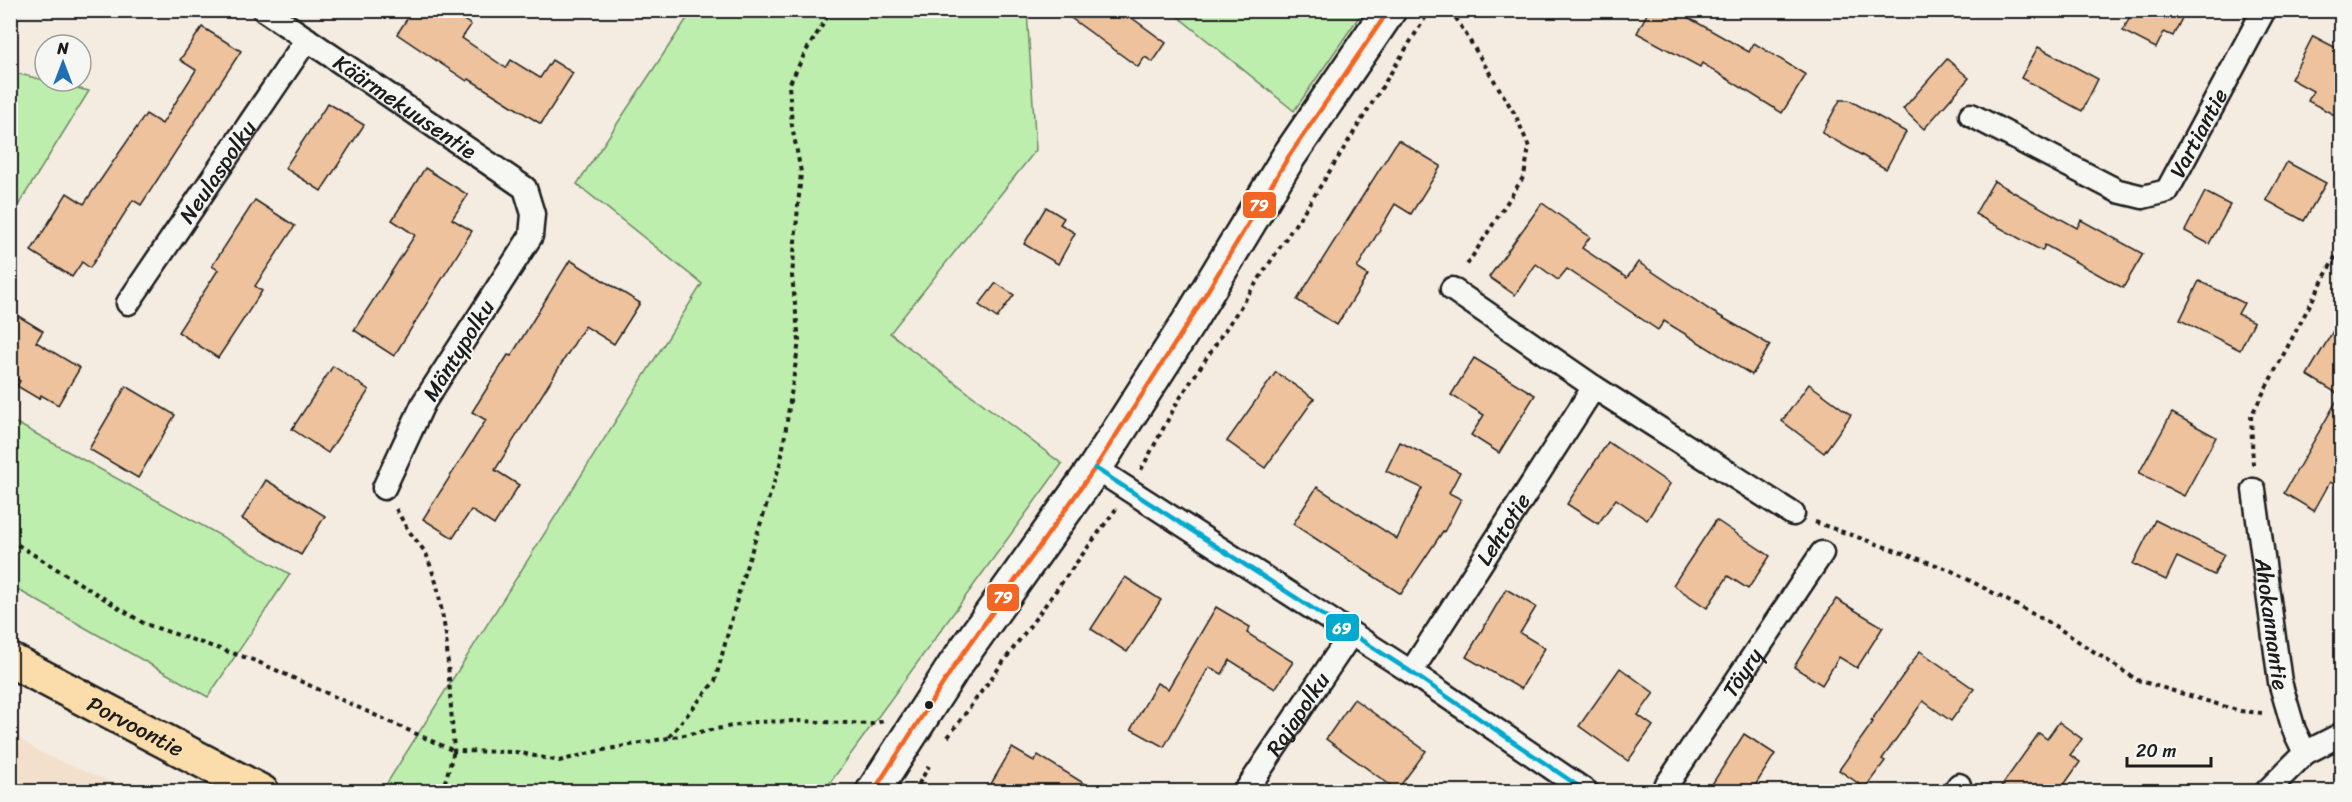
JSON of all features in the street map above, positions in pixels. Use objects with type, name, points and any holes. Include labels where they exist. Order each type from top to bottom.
[{"type":"main road","points":[[873,792],[955,665],[1095,468],[1190,320],[1289,156],[1389,10]]},
{"type":"main road","name":"Porvoontie","points":[[10,660],[262,792]]},
{"type":"street","name":"Käärmekuusentie","points":[[264,10],[525,188],[533,214]]},
{"type":"street","name":"Vartiantie","points":[[1971,115],[2118,191],[2143,197],[2167,191],[2264,10]]},
{"type":"street","name":"Neulaspolku","points":[[128,303],[307,39]]},
{"type":"street","name":"Mäntypolku","points":[[384,488],[424,402],[531,236],[533,214]]},
{"type":"street","points":[[1452,289],[1594,387],[1793,514]]},
{"type":"street","name":"Lehtotie","points":[[1411,672],[1594,387]]},
{"type":"street","points":[[1095,468],[1411,672],[1587,792]]},
{"type":"street","name":"Ahokannantie","points":[[2253,490],[2280,682],[2290,716],[2305,753]]},
{"type":"street","name":"Töyry","points":[[1662,792],[1822,553]]},
{"type":"street","name":"Rajapolku","points":[[1245,792],[1351,634]]},
{"type":"street","points":[[2266,792],[2305,753],[2342,734]]},
{"type":"path","points":[[669,737],[715,681],[743,577],[781,461],[799,341],[792,276],[801,172],[792,126],[789,85],[806,51],[832,10]]},
{"type":"path","points":[[1450,10],[1516,116],[1529,147],[1524,176],[1452,289]]},
{"type":"path","points":[[2253,490],[2250,416],[2342,244]]},
{"type":"path","points":[[384,488],[408,530],[426,553],[437,585],[446,635],[454,751],[442,792]]},
{"type":"path","points":[[1793,514],[1950,570],[2052,624],[2137,680],[2240,711],[2290,716]]},
{"type":"path","points":[[10,540],[144,624],[256,661],[454,751],[516,752],[559,761],[669,737],[754,723],[798,721],[872,724],[892,717],[913,730]]},
{"type":"shaded area","points":[[10,732],[41,753],[131,791],[11,791]]},
{"type":"green space","points":[[692,11],[1027,11],[1036,150],[890,333],[1062,464],[824,791],[382,791],[702,284],[577,184]]},
{"type":"green space","points":[[1171,11],[1363,11],[1294,111]]},
{"type":"green space","points":[[10,72],[33,78],[33,93],[88,93],[11,217]]},
{"type":"green space","points":[[11,420],[290,574],[208,697],[11,586]]},
{"type":"building","points":[[413,10],[449,10],[471,25],[462,38],[506,68],[511,60],[540,78],[552,60],[573,73],[541,124],[469,79],[467,81],[397,34]]},
{"type":"building","points":[[1060,10],[1121,10],[1166,43],[1153,62],[1145,57],[1138,67]]},
{"type":"building","points":[[1649,10],[1675,10],[1749,52],[1754,43],[1806,75],[1782,113],[1702,63],[1700,67],[1637,33]]},
{"type":"building","points":[[2119,10],[2186,10],[2173,36],[2164,32],[2156,48],[2123,31],[2130,16]]},
{"type":"building","points":[[202,27],[241,51],[141,205],[133,200],[90,268],[82,262],[72,277],[31,251],[67,193],[84,204],[146,114],[162,124],[196,70],[180,60]]},
{"type":"building","points":[[2313,36],[2342,51],[2342,119],[2308,101],[2313,91],[2291,79]]},
{"type":"building","points":[[2038,47],[2098,79],[2082,111],[2021,78]]},
{"type":"building","points":[[1947,59],[1969,78],[1924,129],[1903,109]]},
{"type":"building","points":[[1840,100],[1849,100],[1906,132],[1886,169],[1822,133]]},
{"type":"building","points":[[328,103],[364,125],[321,191],[285,168]]},
{"type":"building","points":[[1398,140],[1441,166],[1411,214],[1395,204],[1357,268],[1368,275],[1337,325],[1297,300]]},
{"type":"building","points":[[2287,162],[2326,183],[2304,221],[2266,200]]},
{"type":"building","points":[[425,168],[468,195],[452,219],[472,231],[394,356],[354,330],[415,235],[392,220]]},
{"type":"building","points":[[1994,181],[2077,228],[2081,220],[2143,254],[2123,288],[2045,245],[2042,251],[1975,214]]},
{"type":"building","points":[[2205,192],[2230,205],[2209,244],[2185,231]]},
{"type":"building","points":[[255,200],[295,226],[255,286],[262,291],[218,358],[178,332],[218,270],[212,266]]},
{"type":"building","points":[[1542,203],[1590,237],[1582,248],[1627,278],[1638,262],[1713,312],[1770,345],[1752,375],[1664,321],[1658,330],[1567,269],[1558,280],[1536,264],[1515,295],[1489,277]]},
{"type":"building","points":[[1046,207],[1064,218],[1060,224],[1075,233],[1058,264],[1024,244]]},
{"type":"building","points":[[570,260],[640,303],[614,344],[585,326],[495,470],[519,485],[494,525],[471,510],[453,538],[423,519],[486,420],[472,412],[508,355],[511,356]]},
{"type":"building","points":[[2199,281],[2244,303],[2238,314],[2254,322],[2240,350],[2180,320]]},
{"type":"building","points":[[996,283],[1014,295],[997,318],[979,305]]},
{"type":"building","points":[[10,311],[43,331],[36,342],[80,368],[58,405],[41,395],[39,399],[17,386],[20,381],[10,375]]},
{"type":"building","points":[[2342,316],[2342,489],[2330,482],[2314,511],[2284,493],[2340,395],[2307,375]]},
{"type":"building","points":[[1474,358],[1535,395],[1499,453],[1471,435],[1484,415],[1451,395]]},
{"type":"building","points":[[333,366],[369,390],[328,453],[292,429]]},
{"type":"building","points":[[1276,372],[1314,399],[1265,468],[1227,441]]},
{"type":"building","points":[[1809,384],[1851,415],[1824,453],[1782,421]]},
{"type":"building","points":[[126,386],[175,415],[138,478],[89,449]]},
{"type":"building","points":[[2172,413],[2216,437],[2184,496],[2139,473]]},
{"type":"building","points":[[1400,442],[1460,472],[1449,493],[1461,499],[1444,532],[1401,594],[1293,524],[1317,487],[1397,539],[1422,488],[1386,471]]},
{"type":"building","points":[[1608,442],[1670,484],[1647,520],[1616,499],[1598,524],[1567,504]]},
{"type":"building","points":[[266,480],[325,516],[301,555],[242,519]]},
{"type":"building","points":[[1716,520],[1770,556],[1748,589],[1728,576],[1707,608],[1673,585]]},
{"type":"building","points":[[2155,520],[2224,554],[2214,575],[2177,557],[2166,580],[2133,564]]},
{"type":"building","points":[[1125,577],[1161,600],[1127,652],[1091,629]]},
{"type":"building","points":[[1506,589],[1536,607],[1520,633],[1545,648],[1521,689],[1466,657]]},
{"type":"building","points":[[1836,599],[1883,627],[1857,668],[1839,657],[1822,685],[1794,667]]},
{"type":"building","points":[[1216,607],[1250,627],[1247,633],[1293,662],[1275,689],[1230,660],[1222,674],[1209,667],[1164,747],[1131,729],[1157,683],[1168,689]]},
{"type":"building","points":[[1920,651],[1974,689],[1951,721],[1923,701],[1882,759],[1885,761],[1865,788],[1839,770]]},
{"type":"building","points":[[1620,668],[1654,693],[1638,715],[1653,726],[1628,761],[1579,726]]},
{"type":"building","points":[[1354,699],[1426,751],[1397,790],[1326,739]]},
{"type":"building","points":[[2059,722],[2082,739],[2070,755],[2080,762],[2059,792],[1997,792],[2039,733],[2047,739]]},
{"type":"building","points":[[1744,734],[1775,754],[1751,792],[1707,792]]},
{"type":"building","points":[[1012,748],[1034,761],[1038,755],[1098,792],[1003,792],[991,784]]},
{"type":"transit line","name":"79","points":[[873,792],[955,665],[1095,468],[1190,320],[1289,156],[1389,10]]},
{"type":"transit line","name":"69","points":[[1095,468],[1411,672],[1587,792]]}]
